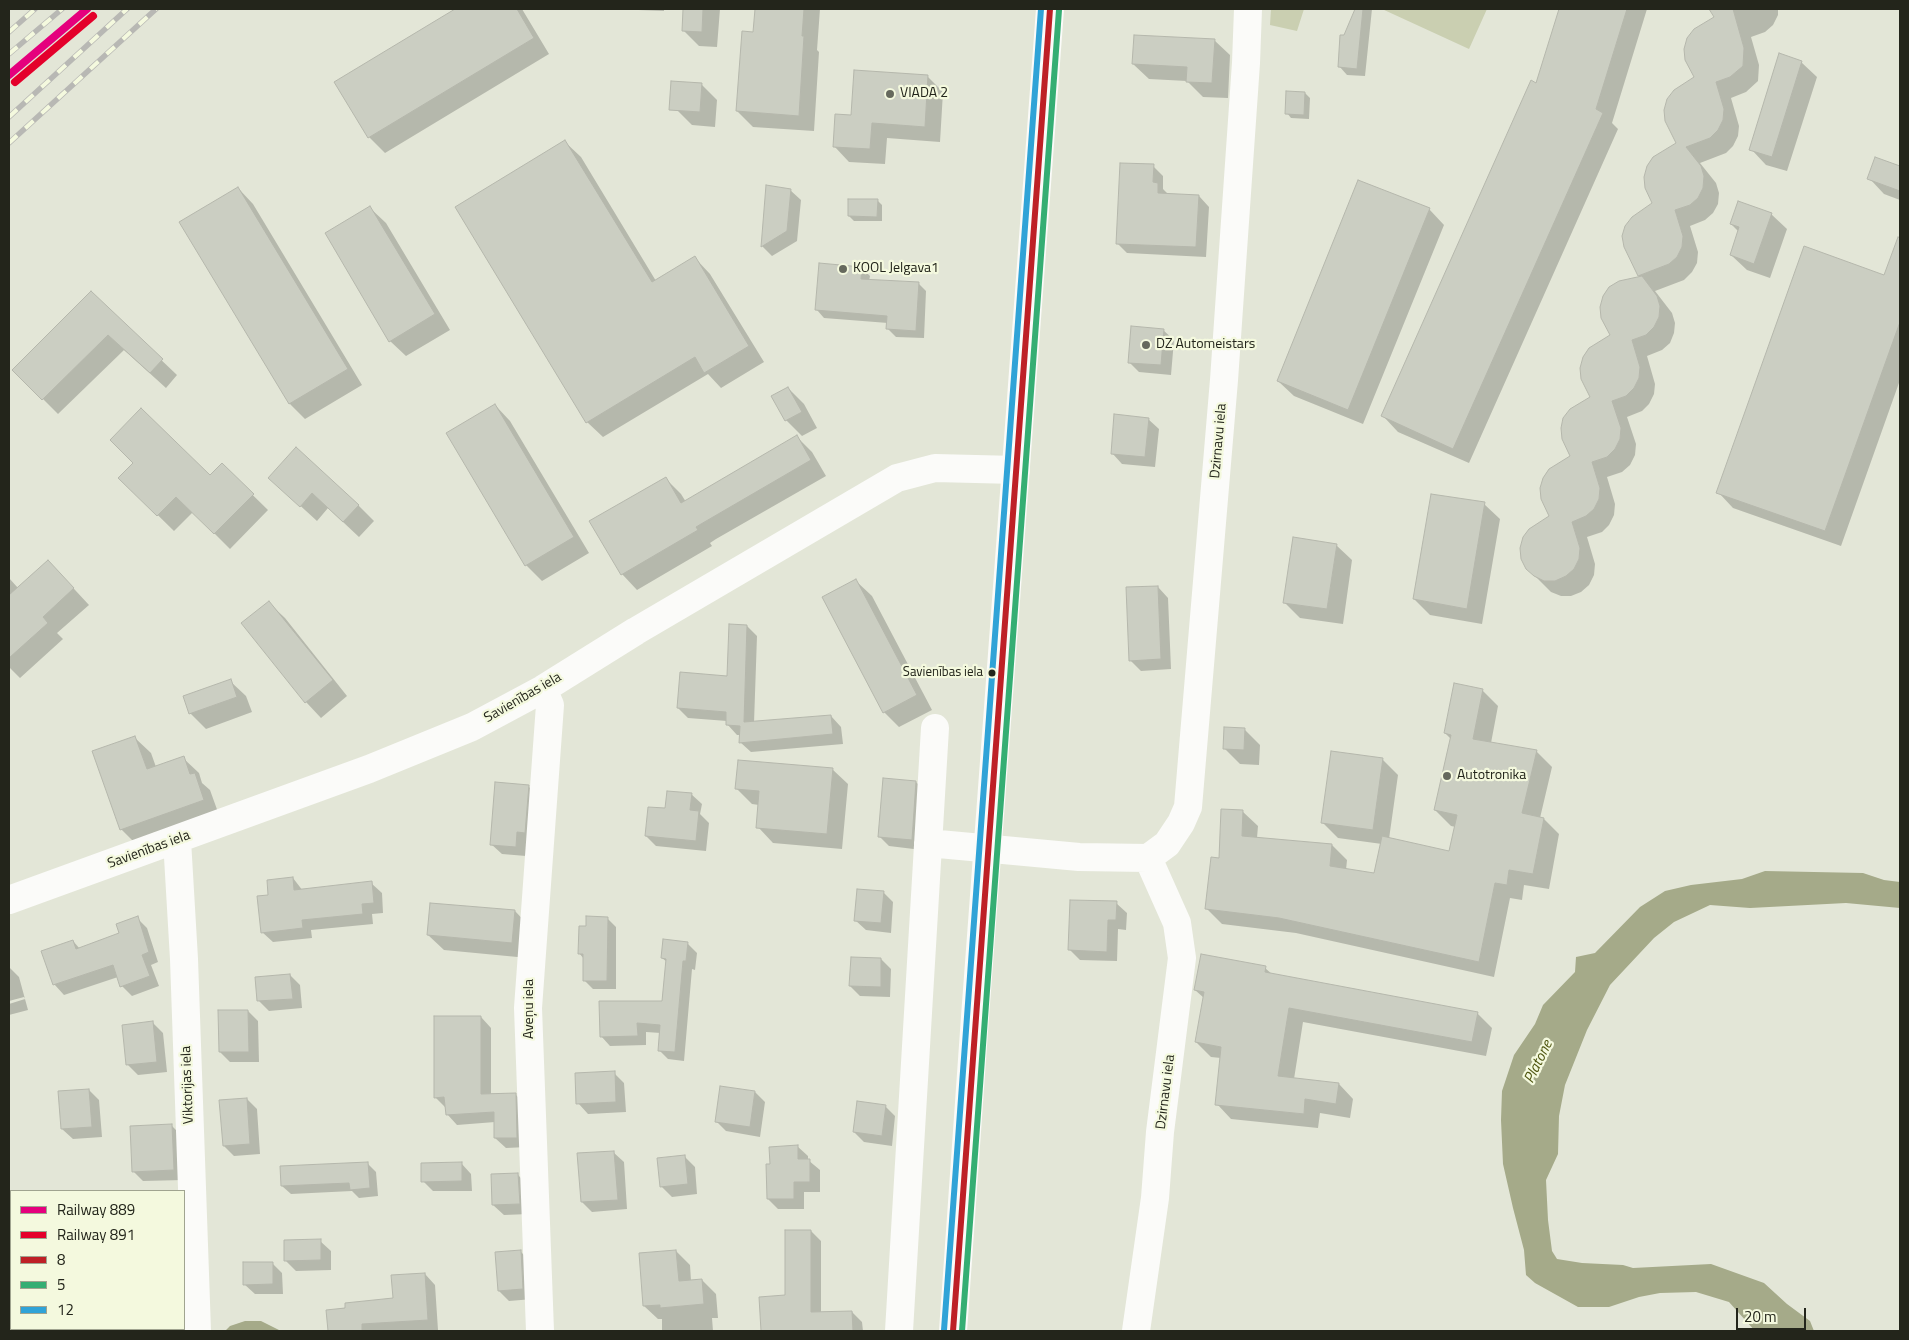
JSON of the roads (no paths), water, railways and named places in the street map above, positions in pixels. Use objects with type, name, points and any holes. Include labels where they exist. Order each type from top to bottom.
[{"type":"street","points":[[953,1331],[1050,9]]},
{"type":"street","name":"Dzirnavu iela","points":[[1136,1331],[1156,1198],[1160,1132],[1182,958],[1177,922],[1148,858],[1167,844],[1181,823],[1188,807],[1225,370],[1248,9]]},
{"type":"street","name":"Savienības iela","points":[[9,900],[177,840],[420,749],[472,727],[543,689],[653,621],[896,478],[935,468],[1016,470]]},
{"type":"street","name":"Aveņu iela","points":[[540,1331],[528,1008],[550,706],[543,689]]},
{"type":"street","points":[[899,1331],[935,728]]},
{"type":"street","name":"Viktorijas iela","points":[[177,840],[183,949],[197,1331]]},
{"type":"street","points":[[928,844],[1079,857],[1148,858]]},
{"type":"water","name":"Platone","points":[[1765,871],[1863,873],[1884,880],[1900,882],[1900,908],[1846,903],[1750,908],[1710,905],[1674,922],[1654,938],[1610,985],[1587,1030],[1565,1085],[1559,1116],[1558,1154],[1546,1180],[1548,1220],[1552,1251],[1557,1259],[1582,1263],[1623,1265],[1633,1268],[1711,1264],[1764,1283],[1787,1304],[1810,1321],[1814,1331],[1755,1331],[1729,1302],[1696,1292],[1660,1293],[1639,1297],[1609,1307],[1578,1307],[1535,1283],[1526,1275],[1524,1250],[1503,1164],[1502,1091],[1514,1055],[1535,1024],[1543,1005],[1575,972],[1576,957],[1595,953],[1640,907],[1665,891],[1691,885],[1742,879]]},
{"type":"water","points":[[245,1321],[261,1321],[281,1331],[225,1331],[230,1326]]},
{"type":"railway","points":[[9,32],[35,9]]},
{"type":"railway","points":[[9,54],[62,9]]},
{"type":"railway","points":[[9,117],[127,9]]},
{"type":"railway","points":[[9,143],[156,9]]},
{"type":"rail line","name":"889","points":[[9,75],[87,9]]},
{"type":"rail line","name":"891","points":[[15,82],[93,16]]},
{"type":"place","name":"VIADA 2","points":[[890,94]]},
{"type":"place","name":"KOOL Jelgava1","points":[[843,269]]},
{"type":"place","name":"DZ Automeistars","points":[[1146,345]]},
{"type":"place","name":"Savienības iela","points":[[992,673]]},
{"type":"place","name":"Autotronika","points":[[1447,776]]}]
